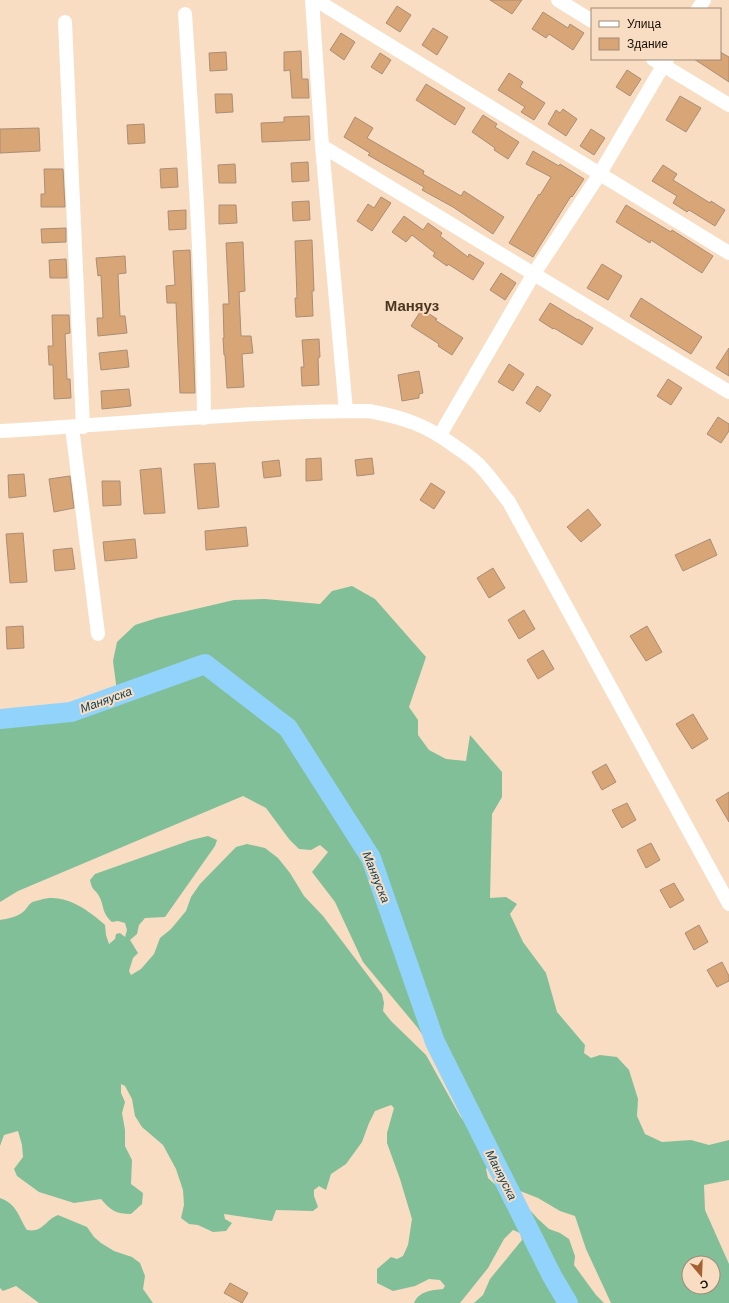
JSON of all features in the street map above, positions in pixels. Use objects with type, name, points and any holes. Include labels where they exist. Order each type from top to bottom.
[{"type":"street","points":[[312,0],[322,146],[346,411]]},
{"type":"street","points":[[316,0],[599,175],[729,253]]},
{"type":"street","points":[[558,0],[591,20]]},
{"type":"street","points":[[184,14],[198,220],[204,339],[204,418]]},
{"type":"street","points":[[64,22],[78,427],[98,634]]},
{"type":"street","points":[[440,435],[533,275],[599,175],[661,61],[729,105]]},
{"type":"street","points":[[322,146],[533,275],[729,392]]},
{"type":"street","points":[[0,431],[204,418],[369,411],[394,416],[418,424],[440,435],[482,467],[509,502],[729,904]]},
{"type":"green space","points":[[352,586],[375,599],[426,657],[409,707],[418,720],[418,735],[429,750],[446,759],[466,761],[470,735],[502,772],[502,797],[492,814],[490,898],[506,897],[517,904],[510,914],[523,942],[546,973],[557,1012],[585,1045],[584,1053],[591,1058],[600,1055],[617,1057],[629,1070],[638,1099],[637,1116],[645,1134],[662,1142],[691,1140],[709,1145],[729,1140],[729,1180],[704,1185],[705,1210],[729,1264],[729,1303],[611,1303],[586,1249],[575,1216],[560,1211],[538,1198],[515,1189],[470,1115],[444,1066],[417,1027],[363,962],[335,902],[312,872],[328,852],[320,845],[311,850],[299,849],[289,839],[266,808],[243,796],[18,891],[0,902],[0,725],[69,717],[118,699],[113,661],[117,642],[135,625],[157,618],[234,600],[265,599],[320,604],[332,591]]},
{"type":"green space","points":[[208,836],[217,840],[215,846],[165,917],[145,918],[139,925],[137,934],[130,940],[138,953],[133,958],[129,971],[131,975],[141,969],[154,954],[160,938],[171,929],[186,911],[191,897],[200,884],[236,847],[247,844],[265,848],[278,858],[290,873],[304,896],[323,916],[382,994],[384,1003],[383,1011],[391,1021],[426,1055],[460,1116],[476,1137],[490,1164],[486,1169],[488,1178],[503,1192],[527,1207],[549,1229],[560,1233],[569,1239],[575,1256],[574,1265],[596,1295],[604,1303],[474,1303],[483,1295],[490,1279],[522,1240],[520,1233],[513,1230],[504,1239],[488,1268],[460,1303],[414,1303],[422,1294],[443,1289],[445,1286],[440,1280],[429,1279],[415,1286],[393,1291],[377,1283],[377,1269],[391,1257],[397,1259],[403,1256],[408,1245],[412,1219],[387,1143],[387,1133],[394,1108],[391,1105],[375,1111],[362,1142],[346,1164],[331,1174],[326,1190],[319,1186],[314,1190],[314,1196],[318,1207],[313,1211],[276,1210],[272,1221],[224,1214],[225,1219],[232,1223],[226,1231],[213,1232],[198,1225],[189,1224],[181,1218],[184,1205],[183,1190],[176,1169],[163,1145],[142,1127],[135,1116],[132,1099],[125,1086],[121,1084],[121,1093],[125,1102],[122,1113],[125,1130],[125,1146],[132,1160],[131,1184],[143,1193],[142,1204],[131,1214],[114,1211],[101,1199],[74,1203],[39,1192],[17,1176],[14,1169],[23,1157],[22,1145],[18,1131],[4,1135],[0,1146],[0,920],[12,918],[21,914],[33,902],[49,898],[58,898],[67,900],[83,908],[105,925],[109,944],[115,939],[116,934],[120,933],[125,937],[127,930],[125,923],[118,921],[112,922],[106,915],[101,900],[91,884],[90,880],[95,874],[191,840]]},
{"type":"green space","points":[[0,1198],[14,1207],[27,1230],[37,1230],[58,1215],[87,1227],[94,1237],[101,1243],[114,1251],[132,1257],[140,1263],[145,1276],[143,1289],[153,1303],[39,1303],[16,1286],[3,1291],[0,1288]]},
{"type":"building","points":[[490,0],[522,0],[512,14]]},
{"type":"building","points":[[397,6],[411,15],[400,32],[386,23]]},
{"type":"building","points":[[543,12],[568,28],[570,24],[584,33],[573,50],[549,34],[546,38],[532,29]]},
{"type":"building","points":[[433,28],[448,37],[437,55],[422,45]]},
{"type":"building","points":[[341,33],[355,42],[344,60],[330,50]]},
{"type":"building","points":[[301,51],[302,79],[308,79],[309,98],[292,98],[290,70],[284,71],[284,52]]},
{"type":"building","points":[[226,52],[227,70],[210,71],[209,53]]},
{"type":"building","points":[[380,53],[391,60],[382,74],[371,67]]},
{"type":"building","points":[[721,53],[729,57],[729,82],[696,60],[721,60]]},
{"type":"building","points":[[627,70],[641,79],[630,96],[616,87]]},
{"type":"building","points":[[509,73],[523,82],[520,87],[545,103],[534,120],[521,112],[525,107],[498,90]]},
{"type":"building","points":[[426,84],[465,108],[455,125],[416,100]]},
{"type":"building","points":[[215,94],[232,94],[233,112],[216,113]]},
{"type":"building","points":[[680,96],[701,108],[686,132],[666,120]]},
{"type":"building","points":[[563,109],[577,119],[566,136],[548,124],[556,110],[560,113]]},
{"type":"building","points":[[483,115],[497,124],[495,127],[519,142],[508,159],[494,150],[495,148],[472,132]]},
{"type":"building","points":[[309,116],[310,140],[262,142],[261,123],[284,122],[284,117]]},
{"type":"building","points":[[355,117],[373,128],[367,138],[424,171],[423,174],[461,196],[464,191],[504,217],[493,234],[453,207],[422,190],[424,187],[368,155],[370,153],[344,137]]},
{"type":"building","points":[[144,124],[145,143],[128,144],[127,125]]},
{"type":"building","points":[[39,128],[40,151],[0,153],[0,129]]},
{"type":"building","points":[[591,129],[605,138],[594,155],[580,146]]},
{"type":"building","points":[[533,151],[559,166],[560,164],[584,179],[572,197],[571,196],[533,257],[509,243],[551,177],[526,164]]},
{"type":"building","points":[[308,162],[309,181],[292,182],[291,163]]},
{"type":"building","points":[[235,164],[236,183],[219,183],[218,165]]},
{"type":"building","points":[[663,165],[677,174],[673,180],[710,203],[711,201],[725,210],[715,226],[689,210],[687,212],[673,203],[677,196],[652,181]]},
{"type":"building","points":[[177,168],[178,187],[161,188],[160,169]]},
{"type":"building","points":[[44,169],[63,169],[65,207],[41,207],[41,194],[45,194]]},
{"type":"building","points":[[381,197],[391,203],[372,231],[357,221],[368,204],[374,208]]},
{"type":"building","points":[[309,201],[310,220],[293,221],[292,202]]},
{"type":"building","points":[[219,205],[236,205],[237,223],[219,224]]},
{"type":"building","points":[[626,205],[671,232],[672,230],[713,256],[702,273],[651,240],[650,243],[616,222]]},
{"type":"building","points":[[186,210],[186,229],[169,230],[168,211]]},
{"type":"building","points":[[404,216],[423,230],[428,223],[442,233],[440,236],[468,257],[469,254],[484,263],[473,280],[448,264],[447,266],[433,256],[435,253],[412,235],[406,242],[392,232]]},
{"type":"building","points":[[66,228],[66,242],[42,243],[41,229]]},
{"type":"building","points":[[312,240],[314,291],[312,291],[313,316],[296,317],[295,298],[297,298],[295,241]]},
{"type":"building","points":[[243,242],[245,291],[239,292],[241,336],[251,336],[253,353],[242,354],[244,387],[227,388],[223,338],[223,304],[229,304],[226,243]]},
{"type":"building","points":[[190,250],[195,393],[180,393],[176,303],[167,303],[166,286],[175,285],[173,251]]},
{"type":"building","points":[[125,256],[126,273],[118,274],[120,316],[125,316],[127,333],[98,336],[97,318],[103,318],[101,275],[98,276],[96,258]]},
{"type":"building","points":[[66,259],[67,278],[50,278],[49,260]]},
{"type":"building","points":[[602,264],[622,276],[608,300],[587,288]]},
{"type":"building","points":[[501,273],[516,283],[505,300],[490,290]]},
{"type":"building","points":[[641,298],[702,337],[691,354],[630,316]]},
{"type":"building","points":[[550,303],[593,328],[582,345],[539,320]]},
{"type":"building","points":[[422,309],[437,319],[435,320],[463,338],[452,355],[438,346],[439,344],[411,326]]},
{"type":"building","points":[[52,315],[69,315],[70,333],[65,334],[67,379],[70,379],[71,398],[54,399],[53,365],[49,365],[48,346],[53,346]]},
{"type":"building","points":[[319,339],[319,385],[302,386],[301,367],[304,367],[302,340]]},
{"type":"building","points":[[729,348],[729,376],[716,368]]},
{"type":"building","points":[[127,350],[129,367],[101,370],[99,353]]},
{"type":"building","points":[[509,364],[524,374],[513,391],[498,382]]},
{"type":"building","points":[[419,371],[423,393],[419,394],[419,398],[402,401],[398,375]]},
{"type":"building","points":[[668,379],[682,388],[671,405],[657,396]]},
{"type":"building","points":[[537,386],[551,395],[540,412],[526,403]]},
{"type":"building","points":[[129,389],[131,406],[102,409],[101,391]]},
{"type":"building","points":[[718,417],[729,424],[729,431],[721,443],[707,434]]},
{"type":"building","points":[[321,458],[322,480],[306,481],[306,459]]},
{"type":"building","points":[[372,458],[374,474],[357,476],[355,460]]},
{"type":"building","points":[[279,460],[281,476],[264,478],[262,462]]},
{"type":"building","points":[[215,463],[219,507],[198,509],[194,464]]},
{"type":"building","points":[[161,468],[165,513],[144,514],[140,470]]},
{"type":"building","points":[[24,474],[26,496],[9,498],[8,475]]},
{"type":"building","points":[[70,476],[74,508],[54,512],[49,479]]},
{"type":"building","points":[[102,481],[120,481],[121,505],[103,506]]},
{"type":"building","points":[[431,483],[445,492],[434,509],[420,500]]},
{"type":"building","points":[[588,509],[601,525],[581,542],[567,527]]},
{"type":"building","points":[[246,527],[248,546],[206,550],[205,531]]},
{"type":"building","points":[[23,533],[27,582],[10,583],[6,534]]},
{"type":"building","points":[[135,539],[137,558],[105,561],[103,542]]},
{"type":"building","points":[[710,539],[717,555],[683,571],[675,555]]},
{"type":"building","points":[[72,548],[75,569],[55,571],[53,550]]},
{"type":"building","points":[[493,568],[505,588],[489,598],[477,578]]},
{"type":"building","points":[[524,610],[535,629],[519,639],[508,620]]},
{"type":"building","points":[[23,626],[24,648],[7,649],[6,627]]},
{"type":"building","points":[[647,626],[662,652],[646,661],[630,636]]},
{"type":"building","points":[[543,650],[554,669],[538,679],[527,660]]},
{"type":"building","points":[[693,714],[708,739],[692,749],[676,724]]},
{"type":"building","points":[[606,764],[616,782],[602,790],[592,772]]},
{"type":"building","points":[[729,792],[729,822],[716,800]]},
{"type":"building","points":[[627,803],[636,820],[622,828],[612,810]]},
{"type":"building","points":[[651,843],[660,860],[646,868],[637,850]]},
{"type":"building","points":[[674,883],[684,900],[670,908],[660,890]]},
{"type":"building","points":[[699,925],[708,942],[694,950],[685,933]]},
{"type":"building","points":[[722,962],[729,976],[729,981],[717,987],[707,970]]},
{"type":"building","points":[[230,1283],[248,1293],[242,1303],[224,1293]]},
{"type":"waterway","name":"Маняуска","points":[[0,719],[71,712],[205,664],[288,728],[371,858],[435,1042],[552,1276],[568,1303]]},
{"type":"district","name":"Маняуз","points":[[412,306]]}]
